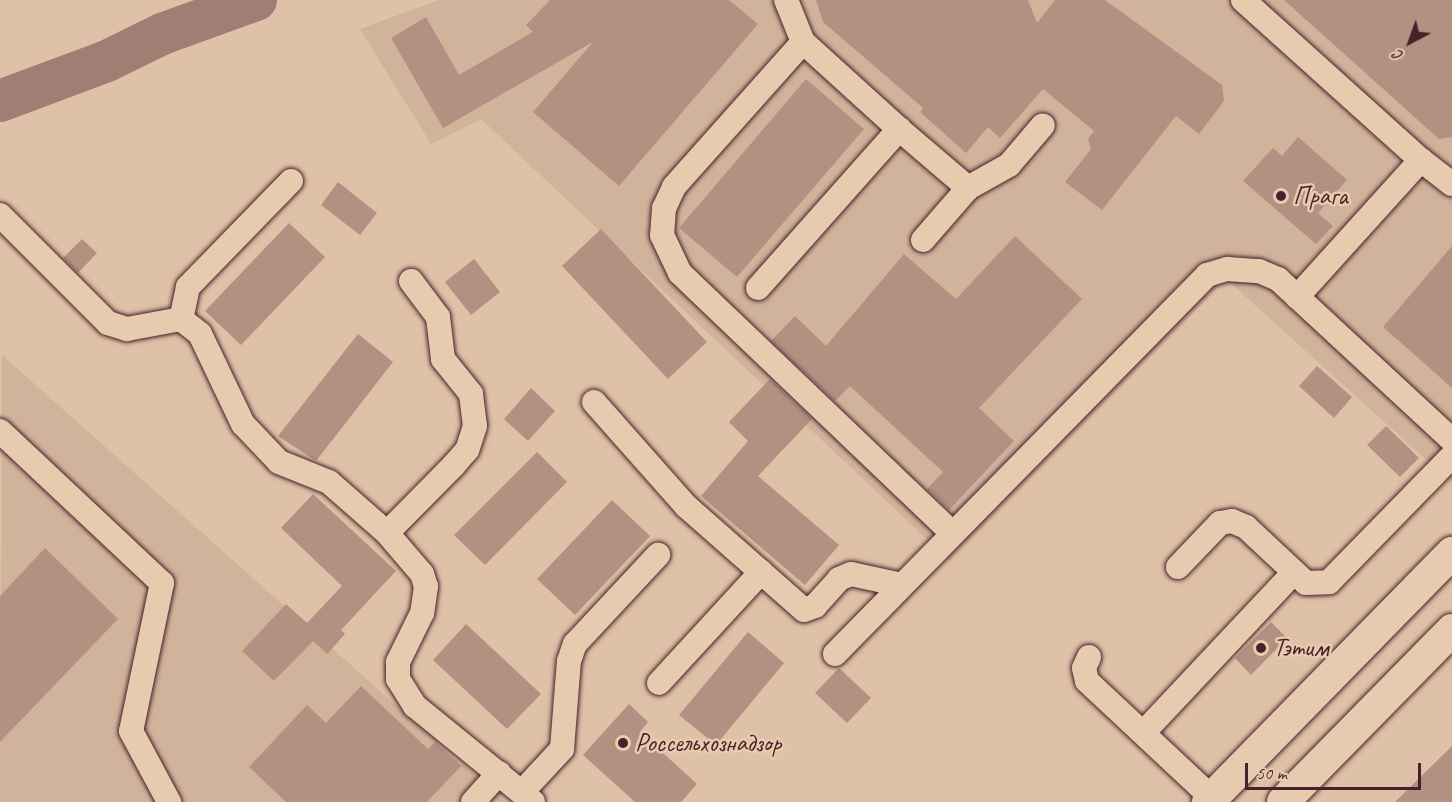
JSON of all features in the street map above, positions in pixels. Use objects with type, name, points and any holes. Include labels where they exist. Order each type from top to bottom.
[{"type":"main road","points":[[1210,800],[1452,553]]},
{"type":"main road","points":[[1284,802],[1452,630]]},
{"type":"street","points":[[786,0],[803,42],[968,188]]},
{"type":"street","points":[[1243,0],[1421,160],[1452,184]]},
{"type":"street","points":[[803,42],[674,187],[664,208],[662,235],[680,273],[952,533]]},
{"type":"street","points":[[923,240],[968,188],[1009,165],[1043,125]]},
{"type":"street","points":[[758,288],[899,129]]},
{"type":"street","points":[[1297,297],[1421,160]]},
{"type":"street","points":[[181,320],[188,287],[291,181]]},
{"type":"street","points":[[0,214],[108,323],[127,329],[181,320],[200,334],[243,424],[279,462],[330,483],[387,533],[422,574],[426,586],[422,613],[398,663],[404,694],[528,797],[562,749],[569,661],[575,644],[658,555]]},
{"type":"street","points":[[835,654],[1207,275],[1227,269],[1259,271],[1278,279],[1452,440]]},
{"type":"street","points":[[387,533],[461,458],[473,438],[475,426],[471,394],[443,359],[438,317],[411,281]]},
{"type":"street","points":[[594,402],[686,506],[804,609],[815,606],[839,579],[851,574],[902,585]]},
{"type":"street","points":[[0,432],[162,583],[131,731],[169,802]]},
{"type":"street","points":[[1178,567],[1220,523],[1232,521],[1246,527],[1306,583],[1329,582],[1452,456]]},
{"type":"street","points":[[658,683],[761,572]]},
{"type":"street","points":[[1144,732],[1294,572]]},
{"type":"street","points":[[1089,657],[1084,668],[1087,681],[1144,732],[1210,800]]},
{"type":"street","points":[[473,802],[499,773]]},
{"type":"shaded area","points":[[439,0],[1452,0],[1452,483],[1226,279],[950,561],[481,119],[431,144],[360,29]]},
{"type":"shaded area","points":[[2,355],[505,802],[0,802]]},
{"type":"building","points":[[550,0],[729,0],[758,24],[619,186],[533,112],[593,42],[443,128],[391,38],[426,17],[459,75],[533,32],[526,25]]},
{"type":"building","points":[[816,0],[1028,0],[1037,23],[1055,0],[1105,0],[1222,85],[1224,101],[1199,134],[1176,116],[1102,210],[1065,182],[1091,149],[1088,139],[1094,131],[1043,89],[1000,138],[988,127],[966,153],[920,112],[923,108],[823,22]]},
{"type":"building","points":[[1284,0],[1452,0],[1452,137],[1439,139]]},
{"type":"building","points":[[806,79],[864,129],[737,277],[679,228]]},
{"type":"building","points":[[1298,137],[1347,180],[1318,213],[1333,226],[1316,244],[1243,181],[1273,148],[1282,156]]},
{"type":"building","points":[[338,182],[377,213],[360,235],[321,205]]},
{"type":"building","points":[[289,223],[325,257],[241,345],[205,311]]},
{"type":"building","points":[[601,229],[707,342],[668,379],[562,266]]},
{"type":"building","points":[[1015,236],[1082,299],[979,408],[1014,441],[949,510],[927,489],[943,472],[850,386],[835,401],[771,341],[795,316],[826,346],[904,254],[956,299]]},
{"type":"building","points":[[82,239],[97,253],[78,273],[63,258]]},
{"type":"building","points":[[1452,246],[1452,388],[1383,327]]},
{"type":"building","points":[[474,259],[500,292],[471,315],[445,282]]},
{"type":"building","points":[[358,334],[393,362],[316,461],[278,436]]},
{"type":"building","points":[[1317,366],[1352,397],[1334,418],[1299,386]]},
{"type":"building","points":[[770,379],[812,419],[758,476],[839,545],[805,585],[701,496],[748,441],[729,422]]},
{"type":"building","points":[[531,388],[555,411],[528,441],[504,419]]},
{"type":"building","points":[[1386,426],[1419,458],[1400,477],[1367,445]]},
{"type":"building","points":[[537,452],[567,482],[485,565],[454,535]]},
{"type":"building","points":[[313,494],[396,571],[341,630],[345,634],[327,654],[313,641],[274,681],[242,651],[286,604],[307,623],[342,586],[281,528]]},
{"type":"building","points":[[612,500],[650,536],[575,615],[537,579]]},
{"type":"building","points":[[45,548],[118,619],[0,742],[0,596]]},
{"type":"building","name":"Тэтим","points":[[1271,622],[1287,638],[1251,675],[1235,658]]},
{"type":"building","points":[[466,624],[541,694],[507,729],[433,660]]},
{"type":"building","points":[[748,632],[784,663],[716,745],[679,715]]},
{"type":"building","points":[[839,668],[871,698],[847,723],[815,693]]},
{"type":"building","points":[[361,686],[428,749],[435,742],[461,766],[427,802],[286,802],[249,767],[307,705],[326,723]]},
{"type":"building","name":"Россельхознадзор","points":[[629,704],[648,722],[640,732],[697,784],[681,802],[635,802],[583,755]]},
{"type":"building","points":[[1452,746],[1452,802],[1395,802]]},
{"type":"waterway","points":[[0,101],[107,61],[162,34],[256,0]]},
{"type":"place","name":"Прага","points":[[1281,196]]},
{"type":"place","name":"Тэтим","points":[[1261,648]]},
{"type":"place","name":"Россельхознадзор","points":[[623,743]]}]
